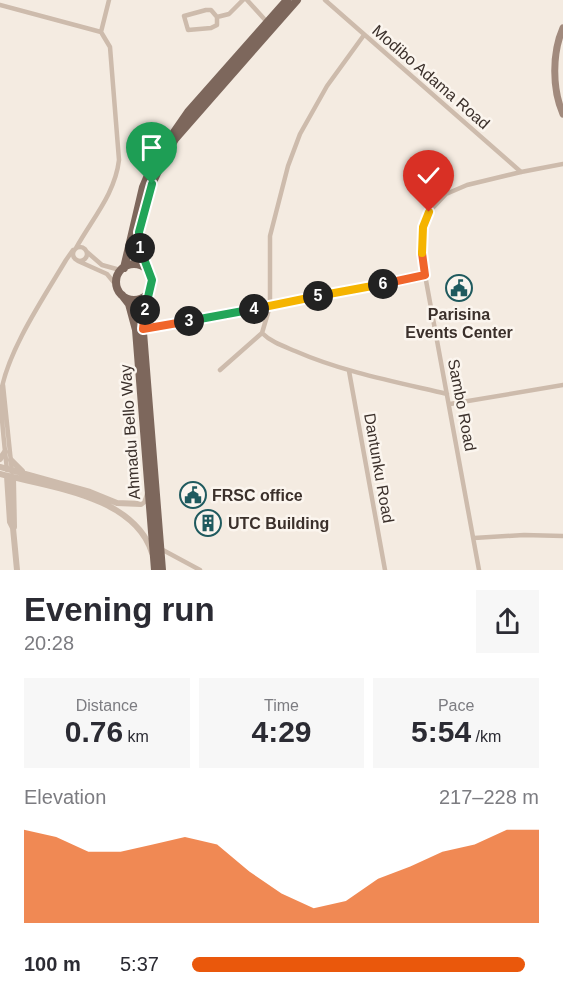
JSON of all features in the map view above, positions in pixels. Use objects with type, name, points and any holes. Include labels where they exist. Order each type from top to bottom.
[{"type":"main road","points":[[287,0],[188,112],[154,161],[143,187],[122,269],[116,279],[116,285],[122,295],[135,300],[148,293],[152,280],[140,252],[139,232],[145,205],[164,160],[176,139],[297,0]]},
{"type":"main road","points":[[563,28],[557,42],[556,64],[557,90],[563,114]]},
{"type":"main road","points":[[122,269],[136,265],[148,271]]},
{"type":"main road","name":"Ahmadu Bello Way","points":[[148,293],[143,329],[162,570]]},
{"type":"main road","name":"Ahmadu Bello Way","points":[[122,295],[129,304],[136,330],[154,570]]},
{"type":"street","points":[[101,32],[109,0]]},
{"type":"street","points":[[217,16],[229,14],[245,0],[267,22]]},
{"type":"street","name":"Modibo Adama Road","points":[[325,0],[521,172]]},
{"type":"street","points":[[0,5],[101,32],[110,46],[119,160],[118,171],[105,202],[63,265],[13,355],[3,385],[1,404],[6,472],[11,490],[10,522],[13,528],[17,570]]},
{"type":"street","points":[[206,10],[210,10],[217,16],[217,23],[214,27],[190,31],[183,18],[187,14],[206,10]]},
{"type":"street","points":[[220,370],[262,333],[270,306],[270,236],[288,166],[300,134],[327,86],[364,35]]},
{"type":"street","name":"Sambo Road","points":[[479,570],[425,275],[421,243],[423,227],[429,212],[446,194],[467,185],[563,164]]},
{"type":"street","points":[[84,235],[82,244],[85,250],[102,265],[122,269]]},
{"type":"street","points":[[75,249],[85,250]]},
{"type":"street","points":[[75,249],[74,256],[77,260]]},
{"type":"street","points":[[77,260],[85,259],[85,250]]},
{"type":"street","points":[[63,265],[70,259],[89,264],[107,274],[116,285]]},
{"type":"street","points":[[143,329],[425,275]]},
{"type":"street","points":[[262,333],[269,339],[309,357],[349,371],[447,394]]},
{"type":"street","name":"Dantunku Road","points":[[349,371],[385,570]]},
{"type":"street","points":[[3,385],[11,460],[6,472]]},
{"type":"street","points":[[450,404],[563,385]]},
{"type":"street","points":[[0,459],[5,452]]},
{"type":"street","points":[[11,460],[25,477],[86,497],[120,512],[139,531],[150,548],[154,560]]},
{"type":"street","points":[[6,472],[90,492],[123,504],[141,504],[146,500],[148,489]]},
{"type":"street","points":[[11,490],[25,477]]},
{"type":"street","points":[[0,481],[11,490]]},
{"type":"street","points":[[474,538],[524,535],[563,536]]},
{"type":"street","points":[[161,549],[200,570]]},
{"type":"place","name":"Parisina Events Center","points":[[459,288]]},
{"type":"place","name":"FRSC office","points":[[193,495]]},
{"type":"place","name":"UTC Building","points":[[208,523]]},
{"type":"route","points":[[152,184],[139,232],[140,252],[152,280],[143,329],[425,275],[421,243],[423,227],[429,212]]}]
